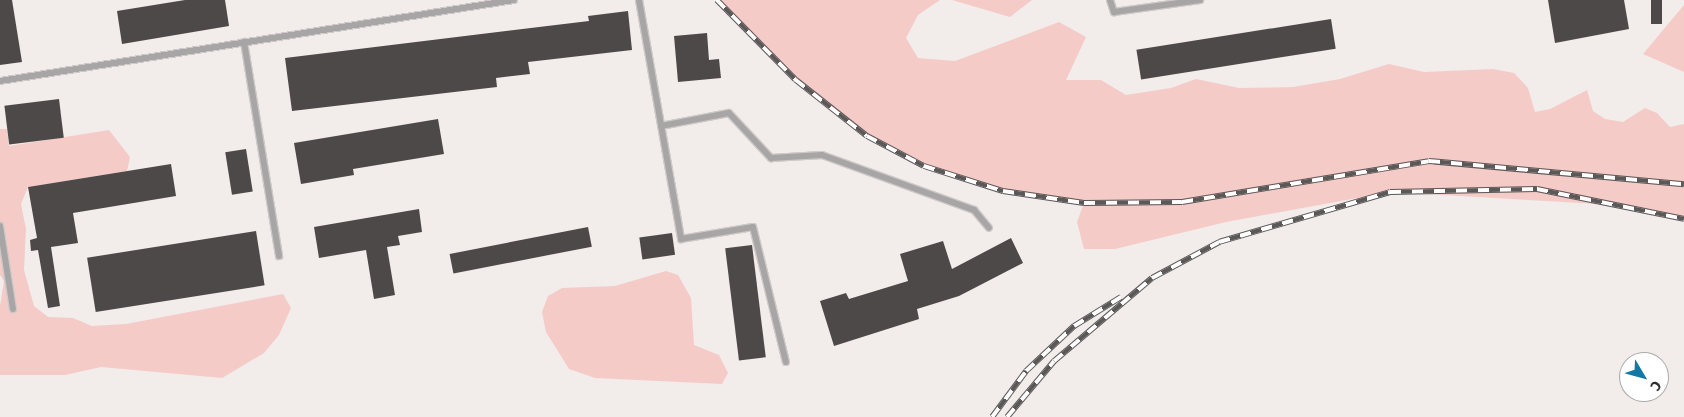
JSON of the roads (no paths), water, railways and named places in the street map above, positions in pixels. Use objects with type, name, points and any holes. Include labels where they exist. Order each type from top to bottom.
[{"type":"lane","points":[[0,80],[514,0]]},
{"type":"lane","points":[[639,0],[681,239],[752,227],[786,362]]},
{"type":"lane","points":[[1110,0],[1114,12],[1200,0]]},
{"type":"lane","points":[[244,42],[279,256]]},
{"type":"lane","points":[[661,126],[729,113],[771,158],[822,155],[974,210],[989,228]]},
{"type":"lane","points":[[0,226],[13,309]]},
{"type":"railway","points":[[717,0],[796,80],[867,136],[924,166],[1003,191],[1084,203],[1182,202],[1429,161],[1684,184]]},
{"type":"railway","points":[[1007,417],[1054,361],[1152,278],[1219,242],[1390,192],[1537,189],[1684,219]]},
{"type":"railway","points":[[992,417],[1026,371],[1074,326],[1121,297]]}]
